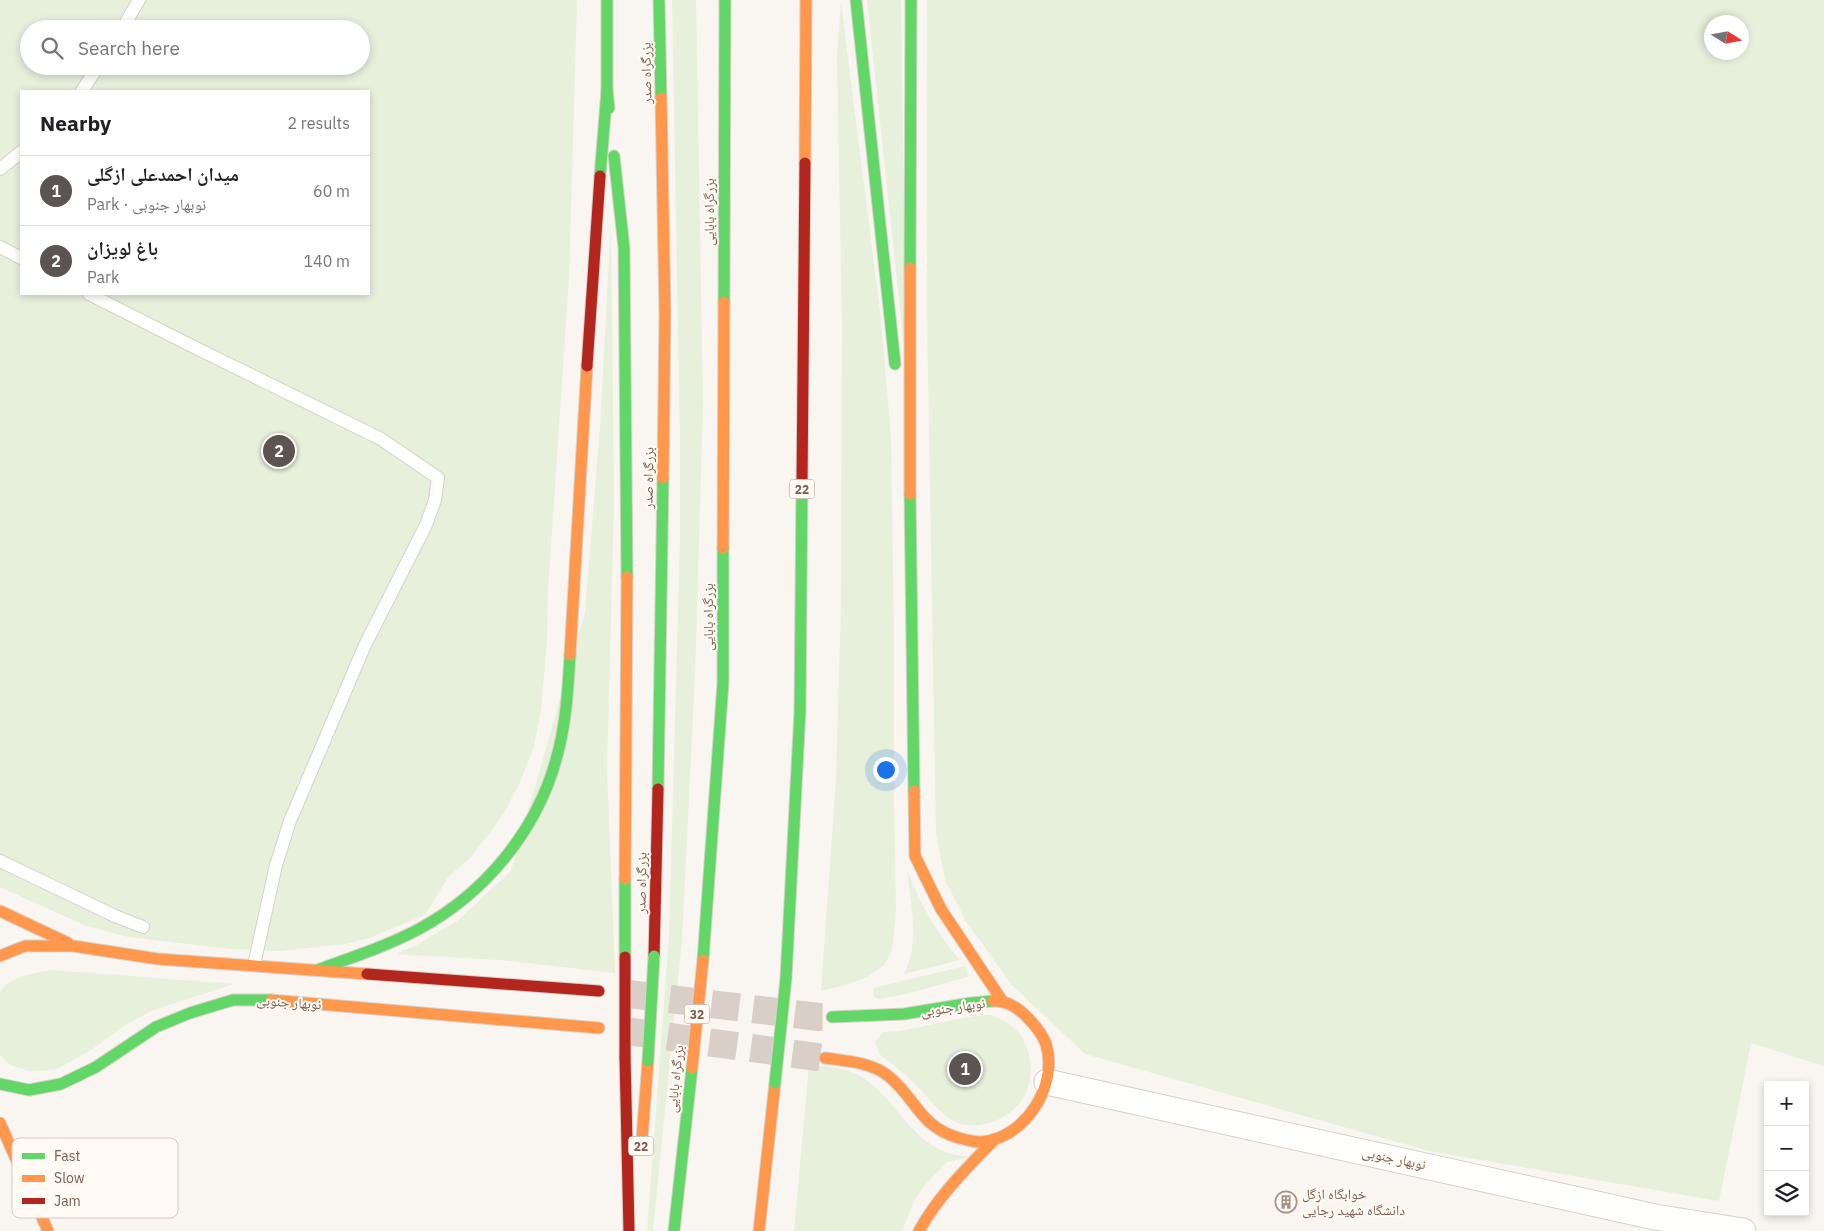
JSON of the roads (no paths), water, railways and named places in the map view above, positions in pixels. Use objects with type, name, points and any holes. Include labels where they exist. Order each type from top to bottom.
[{"type":"main road","points":[[320,969],[419,929],[458,904],[487,880],[514,848],[534,815],[550,780],[561,739],[568,696],[592,281],[607,90],[607,0]]},
{"type":"main road","name":"بزرگراه صدر","points":[[654,956],[660,693],[665,313],[660,0]]},
{"type":"main road","name":"بزرگراه بابایی","points":[[674,1231],[703,960],[723,683],[725,0]]},
{"type":"main road","name":"22","points":[[760,1231],[786,978],[800,711],[806,0]]},
{"type":"main road","points":[[856,0],[896,374]]},
{"type":"main road","points":[[911,0],[910,502],[915,856],[941,909],[1004,1002]]},
{"type":"main road","points":[[607,90],[624,248],[627,539],[625,1057],[629,1231]]},
{"type":"main road","points":[[898,394],[910,502]]},
{"type":"main road","points":[[0,911],[73,946]]},
{"type":"main road","points":[[0,956],[25,946],[73,946],[158,959],[320,969],[599,991]]},
{"type":"main road","name":"بزرگراه بابایی","points":[[641,1146],[654,956]]},
{"type":"main road","name":"نوبهار جنوبی","points":[[0,1084],[29,1090],[61,1084],[96,1067],[156,1027],[190,1013],[233,1000],[260,999],[599,1028]]},
{"type":"main road","name":"نوبهار جنوبی","points":[[825,1058],[874,1067],[896,1083],[934,1129],[945,1134],[981,1142],[1010,1133],[1022,1124],[1036,1107],[1047,1082],[1047,1047],[1041,1032],[1016,1008],[1004,1002],[980,1002],[905,1014],[832,1017]]},
{"type":"main road","points":[[0,1123],[12,1150]]},
{"type":"main road","points":[[920,1231],[931,1208],[960,1174],[995,1139]]},
{"type":"main road","name":"22","points":[[635,1231],[639,1174]]},
{"type":"main road","points":[[42,1218],[48,1231]]},
{"type":"street","name":"نوبهار جنوبی","points":[[1047,1082],[1652,1224],[1743,1231]]},
{"type":"lane","points":[[128,20],[140,0]]},
{"type":"lane","points":[[83,90],[92,75]]},
{"type":"lane","points":[[0,169],[20,153]]},
{"type":"lane","points":[[0,247],[20,257]]},
{"type":"lane","points":[[91,295],[190,346],[381,439],[438,478],[435,500],[426,525],[365,645],[290,821],[276,865],[254,965]]},
{"type":"lane","points":[[0,861],[114,916],[143,927]]},
{"type":"tunnel","points":[[628,994],[832,1017]]},
{"type":"tunnel","points":[[626,1031],[825,1058]]},
{"type":"place","name":"باغ لویزان","points":[[279,451]]},
{"type":"place","name":"میدان احمدعلی ازگلی","points":[[965,1069]]},
{"type":"place","name":"خوابگاه ازگل دانشگاه شهید رجایی","points":[[1286,1202]]}]
